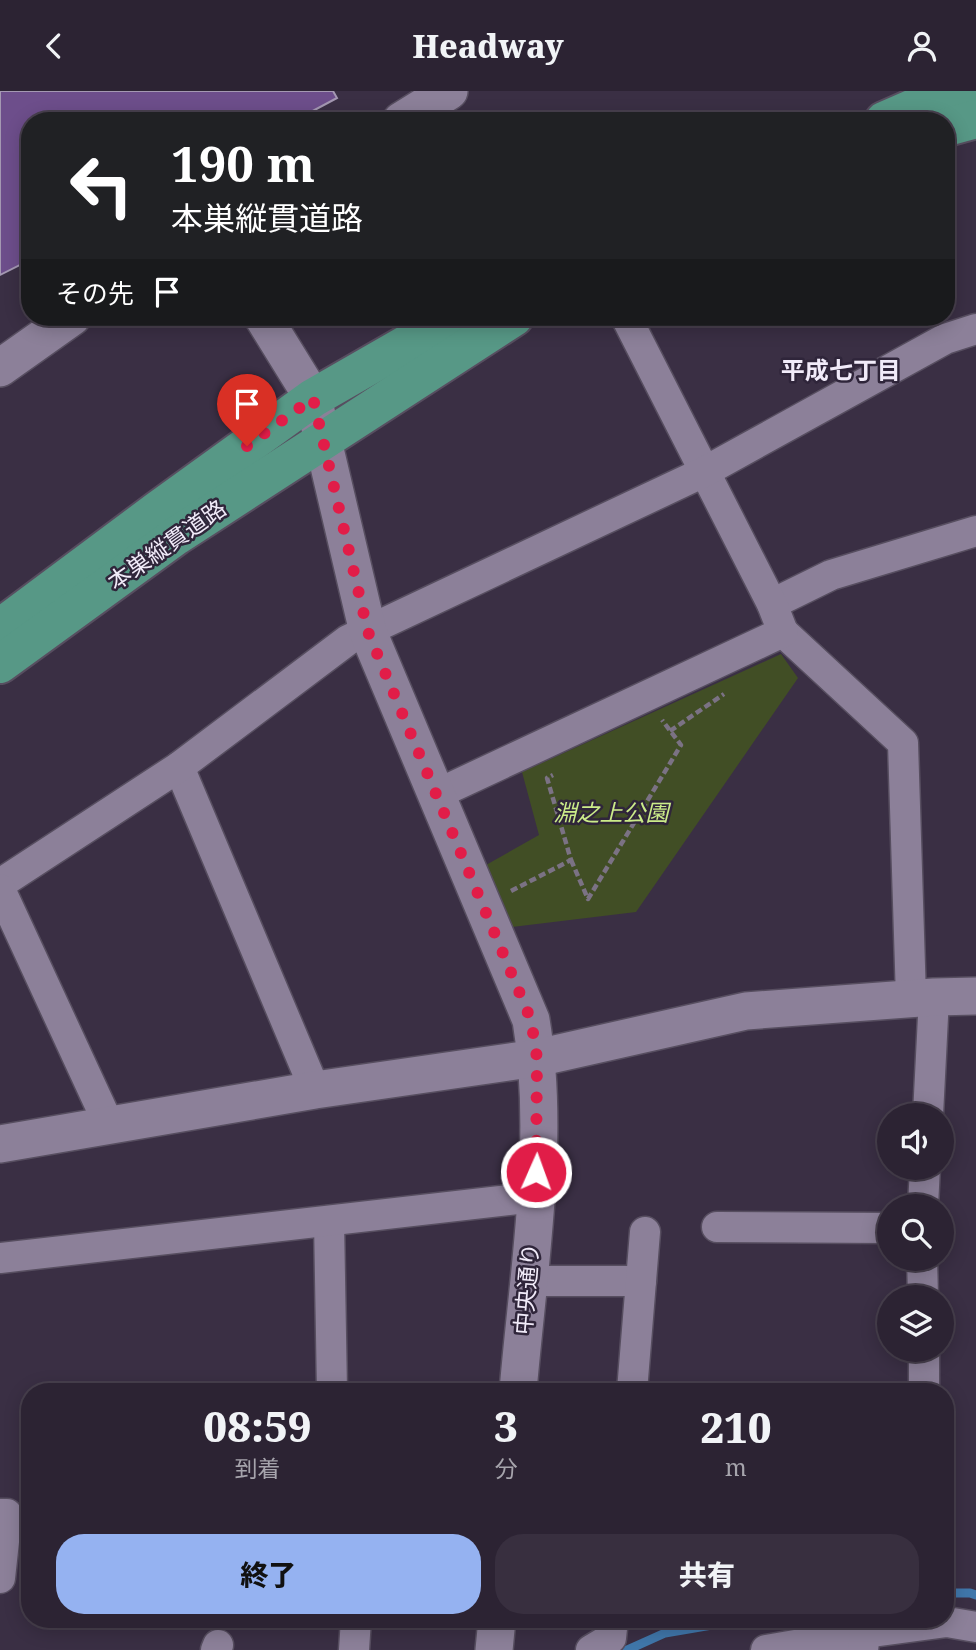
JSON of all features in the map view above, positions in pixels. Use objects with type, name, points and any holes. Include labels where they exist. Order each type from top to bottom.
[{"type":"main road","points":[[904,112],[960,91]]},
{"type":"main road","points":[[955,125],[976,118]]},
{"type":"main road","name":"本巣縦貫道路","points":[[0,628],[313,398],[438,326]]},
{"type":"main road","name":"本巣縦貫道路","points":[[0,664],[176,536],[500,326]]},
{"type":"street","points":[[415,112],[449,91]]},
{"type":"street","points":[[0,368],[59,326]]},
{"type":"street","name":"中央通り","points":[[269,326],[313,398],[368,632],[531,1020],[537,1058],[538,1122],[535,1197],[519,1383]]},
{"type":"street","points":[[631,326],[778,618],[902,743],[927,1103]]},
{"type":"street","points":[[109,1125],[0,887],[179,767],[348,640],[704,472],[945,339],[976,329]]},
{"type":"street","points":[[435,795],[648,697],[778,618],[831,575],[976,531]]},
{"type":"street","points":[[179,767],[315,1090]]},
{"type":"street","points":[[0,1144],[315,1090],[537,1058],[746,1011],[922,997],[976,996]]},
{"type":"street","points":[[0,1258],[535,1197]]},
{"type":"street","points":[[329,1221],[332,1383]]},
{"type":"street","points":[[717,1227],[877,1228]]},
{"type":"street","points":[[633,1383],[645,1232]]},
{"type":"street","points":[[527,1281],[641,1281]]},
{"type":"street","points":[[924,1362],[924,1383]]},
{"type":"street","points":[[0,1514],[7,1514],[0,1578]]},
{"type":"street","points":[[954,1623],[976,1627]]},
{"type":"street","points":[[354,1650],[355,1628]]},
{"type":"street","points":[[494,1650],[496,1628]]},
{"type":"street","points":[[591,1650],[611,1638],[612,1628]]},
{"type":"street","points":[[766,1650],[864,1641],[907,1628]]},
{"type":"path","points":[[670,731],[727,692]]},
{"type":"path","points":[[559,772],[547,778],[571,860],[588,899],[681,745],[661,719],[650,725]]},
{"type":"path","points":[[483,905],[571,860]]},
{"type":"green space","name":"淵之上公園","points":[[781,654],[798,678],[636,912],[512,927],[486,865],[539,835],[522,772]]},
{"type":"building","points":[[0,91],[333,91],[337,98],[311,112],[21,112],[21,264],[0,275]]},
{"type":"waterway","points":[[954,1593],[976,1595]]},
{"type":"waterway","points":[[627,1650],[665,1633],[694,1628]]},
{"type":"district","name":"平成七丁目","points":[[841,371]]},
{"type":"route","points":[[247,446],[313,398],[368,632],[531,1020],[537,1058],[536,1172]]}]
